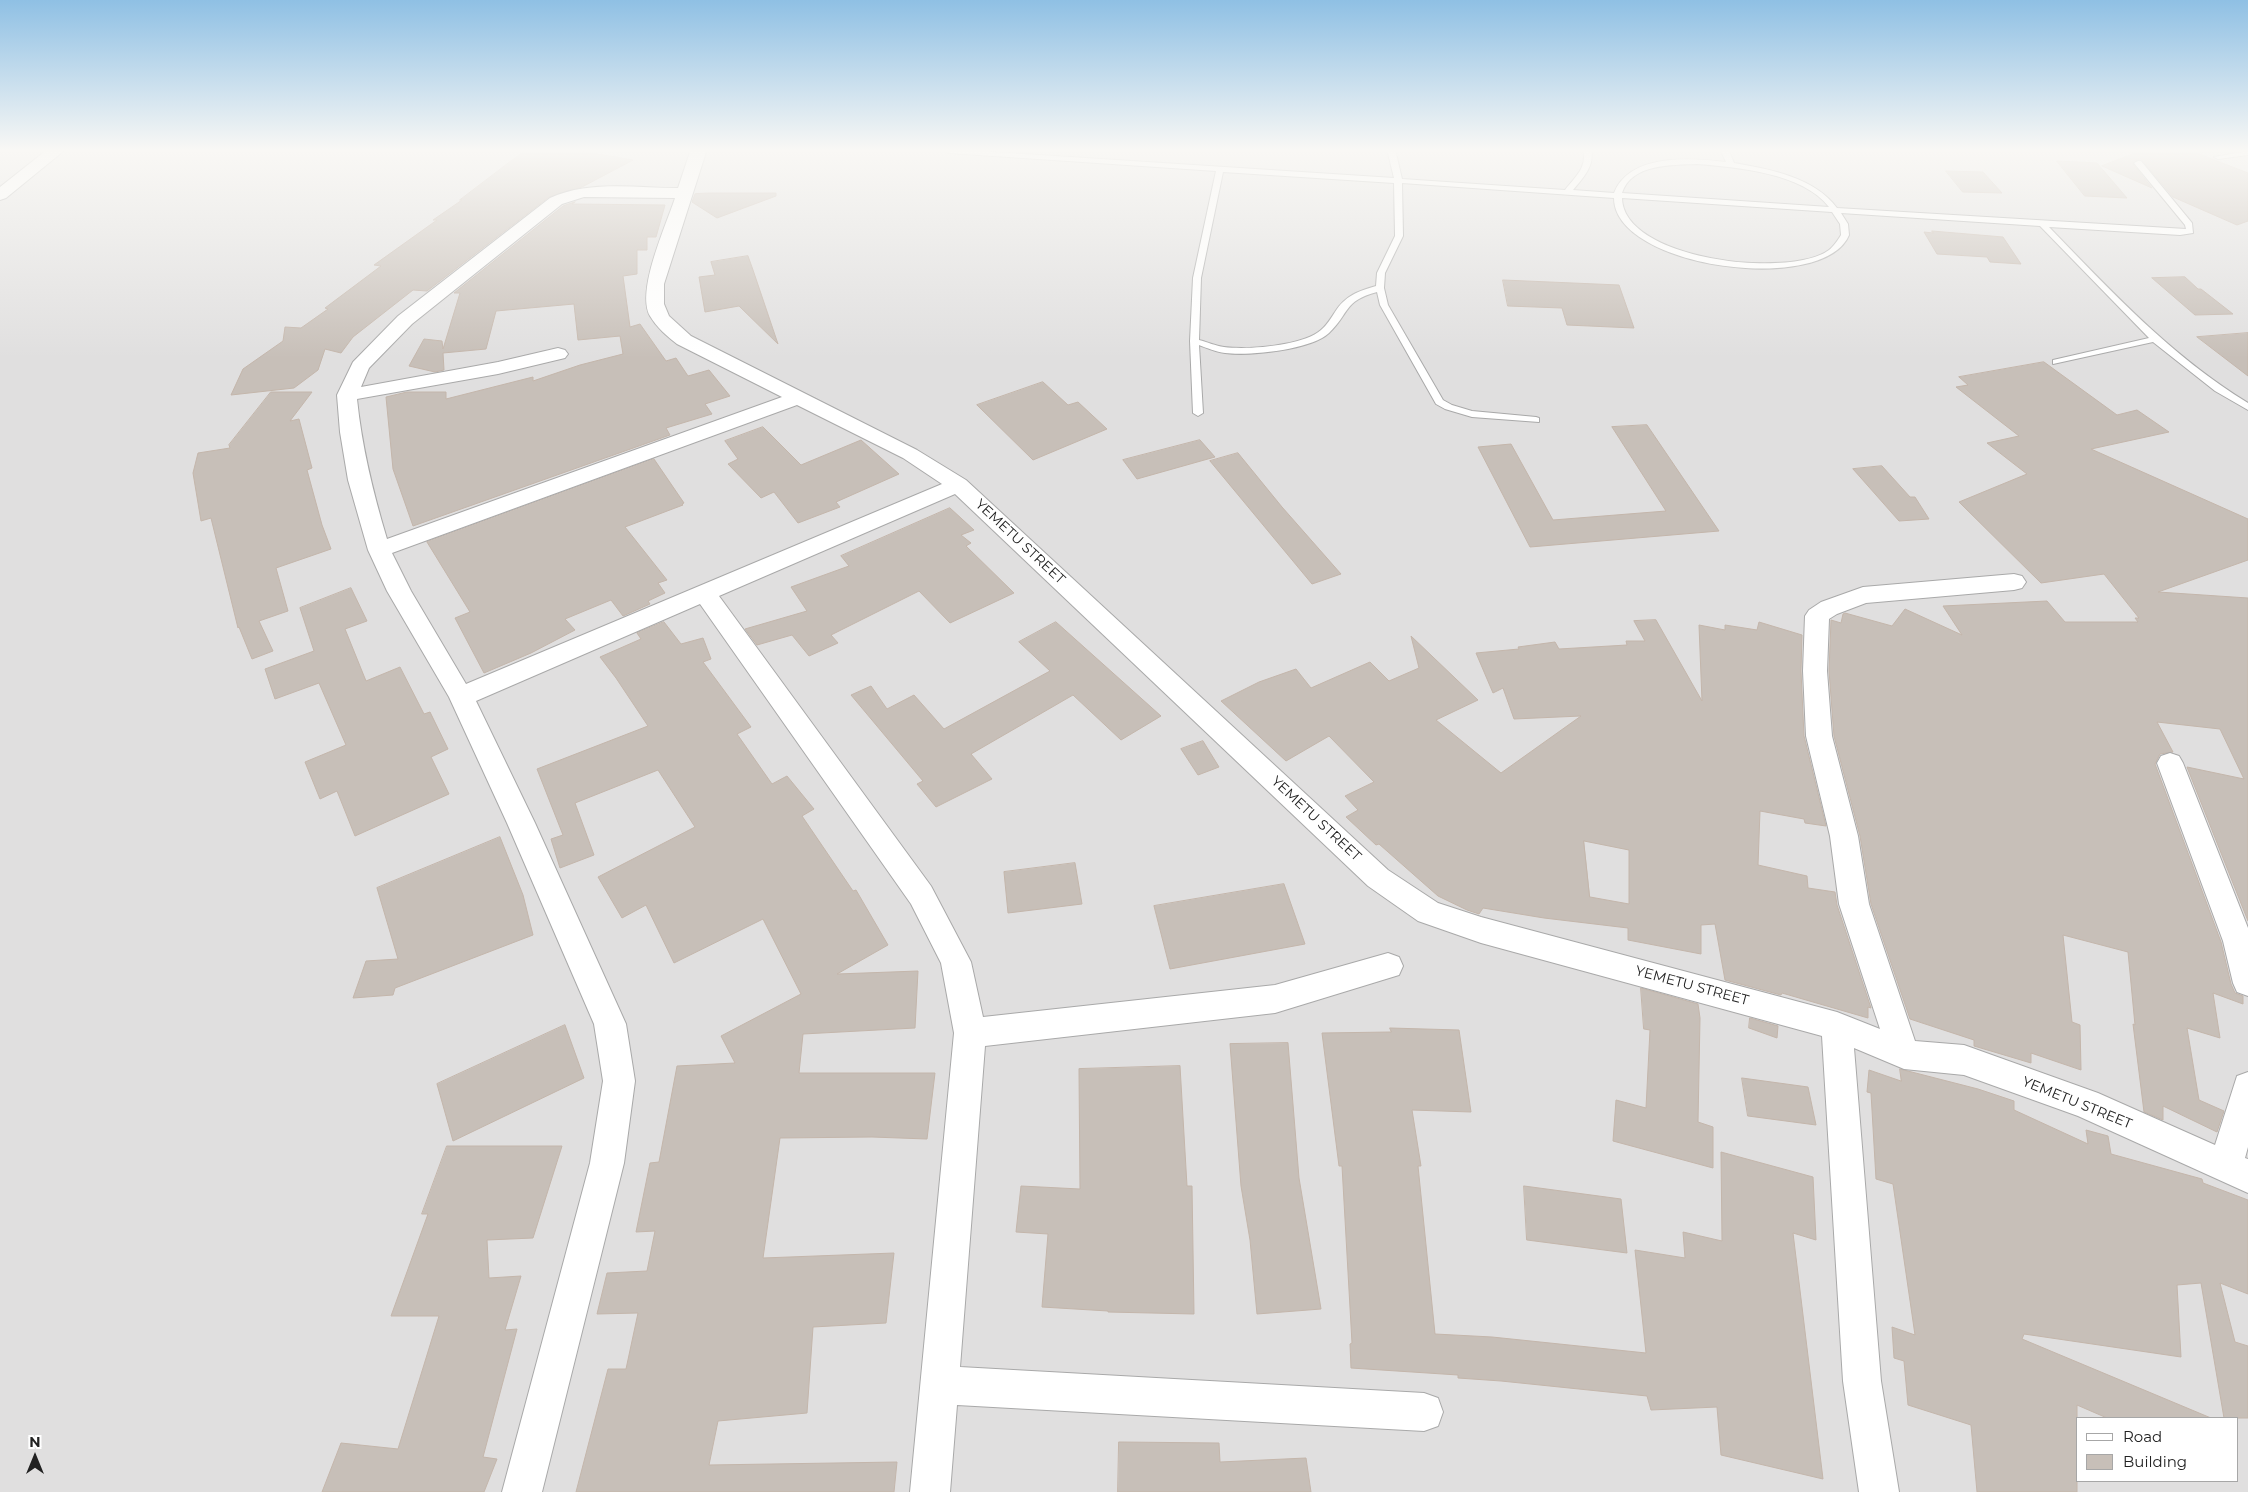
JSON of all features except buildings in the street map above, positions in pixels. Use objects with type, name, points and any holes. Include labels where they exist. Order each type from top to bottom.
[{"type":"street","points":[[522,1492],[607,1163],[619,1081],[610,1024],[522,823],[461,698],[399,591],[379,550],[359,480],[350,432],[347,395],[360,366],[405,320],[534,219]]},
{"type":"street","name":"YEMETU STREET","points":[[676,219],[654,284],[654,300],[661,322],[684,340],[910,454],[958,485],[1378,878],[1428,912],[1482,930],[1837,1026],[1904,1054],[1964,1060],[2086,1104],[2237,1171]]},
{"type":"street","points":[[347,395],[498,368],[558,354]]},
{"type":"street","points":[[379,550],[798,398]]},
{"type":"street","points":[[461,698],[958,485]]},
{"type":"street","points":[[1904,1054],[1854,904],[1844,836],[1819,736],[1815,671],[1817,616],[1829,608],[1863,594],[2014,582]]},
{"type":"street","points":[[704,593],[921,895],[956,962],[970,1033],[930,1492]]},
{"type":"street","points":[[2170,763],[2238,941],[2248,983]]},
{"type":"street","points":[[970,1033],[1275,999],[1388,966]]},
{"type":"street","points":[[1837,1026],[1862,1380],[1879,1492]]},
{"type":"street","points":[[2237,1171],[2248,1087]]},
{"type":"street","points":[[940,1385],[1424,1412]]},
{"type":"lane","points":[[1198,413],[1194,341],[1197,278],[1209,219]]},
{"type":"lane","points":[[1399,219],[1399,236],[1391,249],[1381,273],[1380,288],[1384,305],[1439,402],[1447,408],[1459,411],[1536,420]]},
{"type":"lane","points":[[1624,219],[1634,229],[1658,246],[1688,256],[1741,265],[1784,266],[1814,260],[1835,251],[1845,236],[1845,226],[1841,219]]},
{"type":"lane","points":[[1973,219],[2180,233],[2190,231],[2189,225],[2184,219]]},
{"type":"lane","points":[[2042,224],[2154,339],[2199,375],[2248,408]]},
{"type":"lane","points":[[1194,341],[1222,350],[1238,351],[1305,342],[1322,335],[1333,323],[1346,303],[1357,296],[1380,288]]},
{"type":"lane","points":[[2056,362],[2154,339]]},
{"type":"shaded area","points":[[0,219],[2248,219],[2248,1492],[0,1492]]}]
